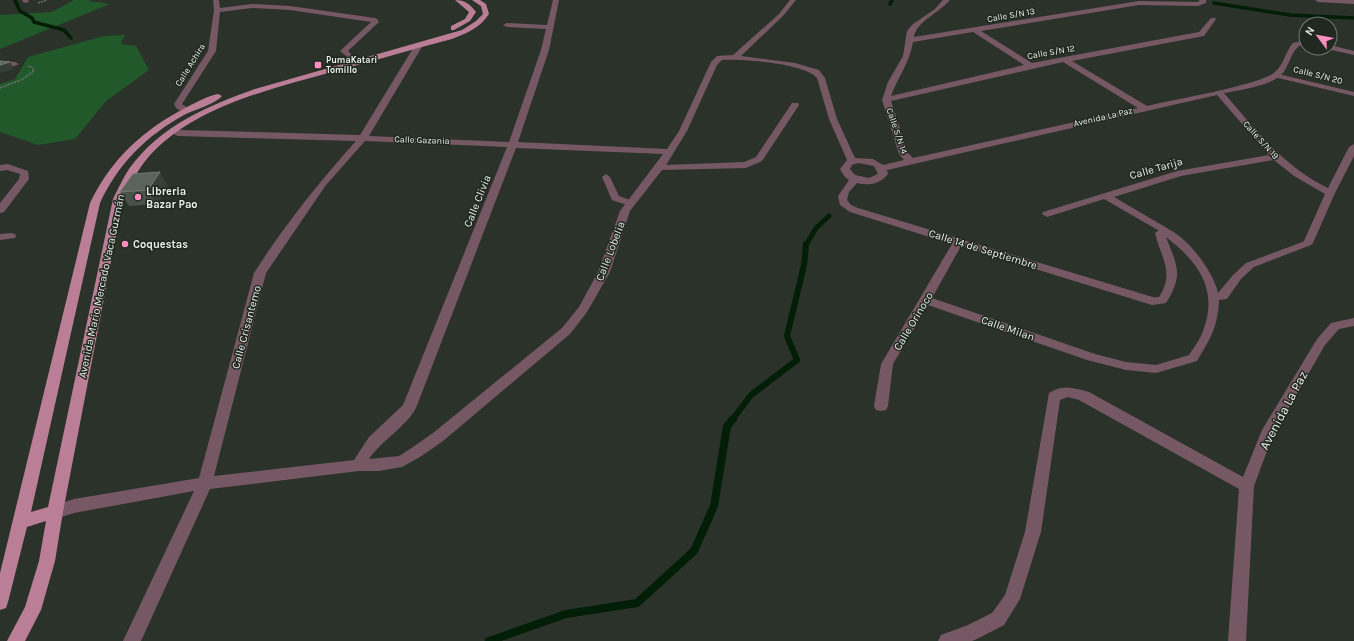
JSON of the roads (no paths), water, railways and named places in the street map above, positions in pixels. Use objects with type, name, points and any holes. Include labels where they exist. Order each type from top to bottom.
[{"type":"main road","name":"Avenida Mario Mercado Vaca Guzmán","points":[[16,641],[33,610],[47,561],[55,512],[118,199],[130,174],[155,144],[209,108],[236,98],[416,43],[452,29],[468,20],[472,12],[472,9],[458,0]]},
{"type":"main road","name":"Avenida Mario Mercado Vaca Guzmán","points":[[0,602],[95,203],[107,177],[117,164],[139,142],[159,127],[187,110],[214,98],[250,85],[350,58],[461,33],[478,25],[483,19],[486,10],[484,5],[476,0]]},
{"type":"main road","points":[[159,127],[176,129]]},
{"type":"main road","points":[[20,522],[55,512]]},
{"type":"street","name":"Calle Achira","points":[[187,110],[180,107],[178,104],[212,51],[217,10],[216,0]]},
{"type":"street","name":"Calle Clivia","points":[[359,465],[369,445],[400,419],[409,408],[513,144],[545,50],[556,0]]},
{"type":"street","points":[[735,57],[781,15],[793,0]]},
{"type":"street","points":[[886,100],[892,82],[907,56],[911,31],[914,25],[937,10],[947,0]]},
{"type":"street","name":"Calle S/N 13","points":[[909,40],[1139,3],[1198,4],[1204,2],[1202,0]]},
{"type":"street","points":[[1318,0],[1354,2]]},
{"type":"street","points":[[217,10],[252,6],[290,8],[375,20],[375,22],[344,51],[350,58]]},
{"type":"street","name":"Calle S/N 12","points":[[886,100],[1031,66],[1201,34],[1209,26],[1213,18]]},
{"type":"street","points":[[507,25],[549,27]]},
{"type":"street","points":[[975,30],[1031,66]]},
{"type":"street","points":[[1277,75],[1286,63],[1294,45],[1298,42]]},
{"type":"street","name":"Calle Crisantemo","points":[[132,641],[205,482],[260,273],[273,252],[323,183],[363,138],[416,43]]},
{"type":"street","points":[[1338,44],[1354,47]]},
{"type":"street","points":[[1338,49],[1354,53]]},
{"type":"street","points":[[735,57],[800,66],[816,72],[821,78],[833,119],[852,161]]},
{"type":"street","name":"Calle Lobelia","points":[[55,512],[74,506],[205,482],[359,465],[379,465],[402,461],[415,453],[438,437],[566,331],[583,309],[604,272],[625,211],[660,167],[683,131],[714,64],[720,58],[735,57]]},
{"type":"street","points":[[1065,60],[1145,108]]},
{"type":"street","points":[[0,63],[15,64]]},
{"type":"street","name":"Avenida La Paz","points":[[881,168],[1245,86],[1277,75]]},
{"type":"street","name":"Calle S/N 19","points":[[1219,92],[1274,157],[1313,185],[1330,193]]},
{"type":"street","name":"Calle S/N 14","points":[[886,100],[904,154],[910,161]]},
{"type":"street","points":[[660,167],[746,165],[753,162],[762,154],[796,105]]},
{"type":"street","name":"Calle Gazania","points":[[176,129],[178,133],[363,138],[670,152]]},
{"type":"street","points":[[1308,243],[1330,193],[1354,147]]},
{"type":"street","name":"Calle Tarija","points":[[1046,214],[1180,173],[1274,157]]},
{"type":"street","points":[[852,161],[868,161],[881,168],[883,174],[878,179],[868,181],[856,179],[845,172],[846,166],[852,161]]},
{"type":"street","points":[[0,168],[8,167],[25,173],[24,179],[0,210]]},
{"type":"street","name":"Calle 14 de Septiembre","points":[[856,179],[849,185],[842,195],[843,202],[846,207],[1152,301]]},
{"type":"street","points":[[1104,195],[1163,230]]},
{"type":"street","name":"Calle Orinoco","points":[[881,406],[887,364],[926,300],[959,241]]},
{"type":"street","name":"Calle Milan","points":[[926,300],[1091,357]]},
{"type":"street","name":"Avenida La Paz","points":[[1237,641],[1247,486],[1267,434],[1321,342],[1335,326],[1354,322]]},
{"type":"street","points":[[947,641],[971,633],[998,619],[1012,599],[1033,532],[1054,397],[1060,392],[1068,391],[1084,396],[1247,486]]},
{"type":"lane","name":"Calle S/N 20","points":[[1277,75],[1354,94]]},
{"type":"lane","points":[[606,177],[615,198],[630,203]]},
{"type":"lane","points":[[1091,357],[1126,366],[1156,369],[1193,358],[1208,332],[1214,310],[1215,297],[1203,267],[1196,256],[1163,230],[1160,233],[1161,237],[1173,270],[1171,288],[1162,300],[1152,301]]},
{"type":"lane","points":[[1215,297],[1223,296],[1237,277],[1250,265],[1308,243]]},
{"type":"waterway","points":[[15,0],[20,11],[32,18],[34,22],[64,30],[71,38]]},
{"type":"waterway","points":[[890,4],[892,0]]},
{"type":"waterway","points":[[1214,3],[1290,15],[1354,18]]},
{"type":"waterway","points":[[806,245],[816,228],[829,216]]},
{"type":"waterway","points":[[732,420],[751,395],[797,360],[787,336],[804,265],[806,244]]},
{"type":"waterway","points":[[489,641],[566,614],[637,603],[694,551],[714,506],[727,426],[733,419]]},
{"type":"place","name":"PumaKatari Tomillo","points":[[318,65]]},
{"type":"place","name":"Libreria Bazar Pao","points":[[138,197]]},
{"type":"place","name":"Coquestas","points":[[125,244]]}]
